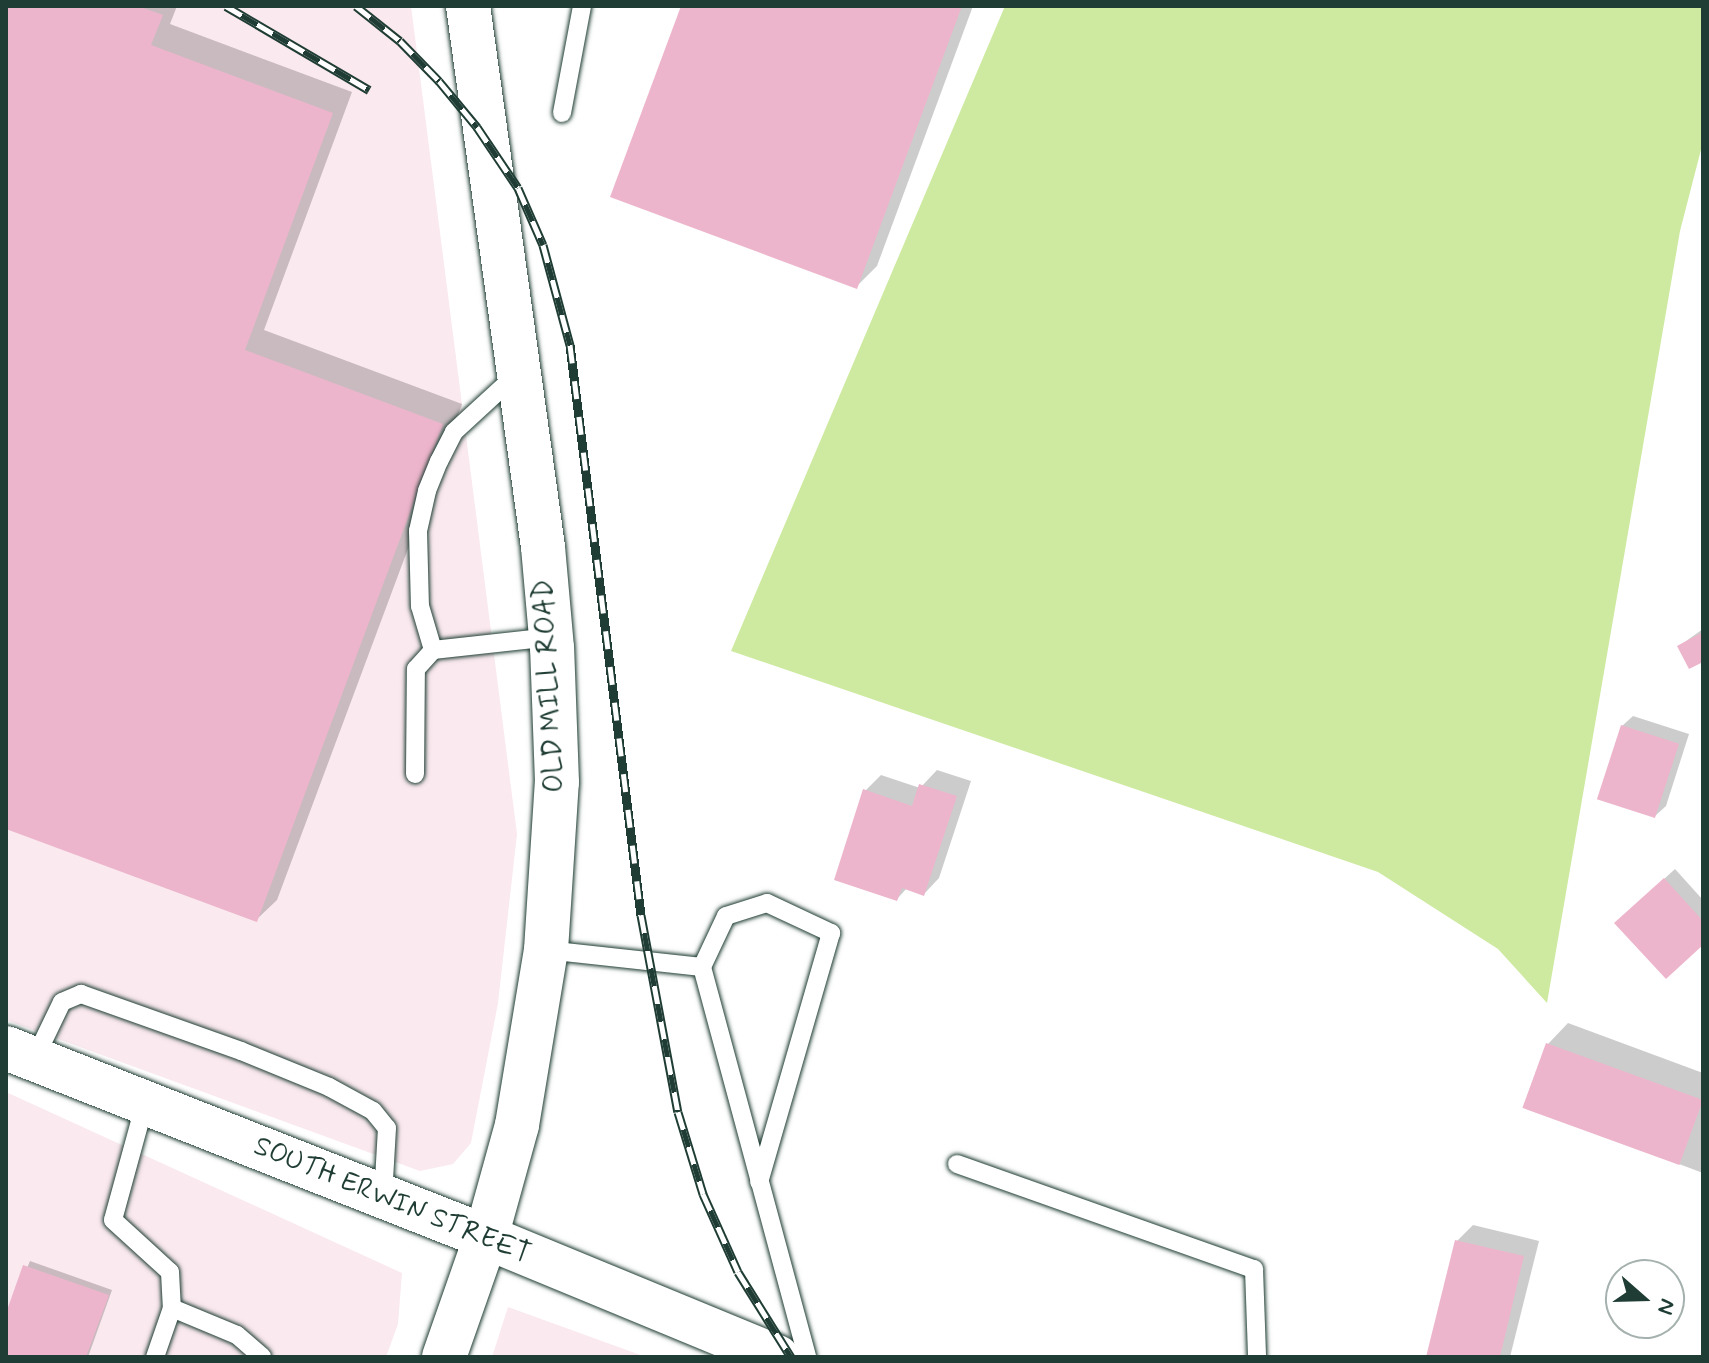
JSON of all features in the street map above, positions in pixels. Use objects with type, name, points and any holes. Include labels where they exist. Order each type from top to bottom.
[{"type":"street","name":"OLD MILL ROAD","points":[[444,1357],[486,1237],[517,1125],[546,950],[557,782],[551,637],[543,547],[468,6]]},
{"type":"street","name":"SOUTH ERWIN STREET","points":[[20,1053],[486,1237],[777,1357]]},
{"type":"lane","points":[[562,113],[582,6]]},
{"type":"lane","points":[[433,650],[425,630],[419,583],[418,531],[427,491],[454,432],[519,372]]},
{"type":"lane","points":[[415,774],[416,669],[433,650],[551,637]]},
{"type":"lane","points":[[759,1183],[831,933],[767,903],[726,916],[702,967],[759,1183],[807,1357]]},
{"type":"lane","points":[[546,950],[702,967]]},
{"type":"lane","points":[[20,1053],[62,1002],[81,994],[241,1051],[329,1087],[373,1111],[387,1128],[383,1197]]},
{"type":"lane","points":[[145,1103],[113,1220],[170,1272],[172,1308],[155,1357]]},
{"type":"lane","points":[[957,1164],[1254,1269],[1257,1357]]},
{"type":"lane","points":[[172,1308],[237,1335],[262,1357]]},
{"type":"shaded area","points":[[6,6],[411,6],[517,834],[498,1003],[471,1143],[453,1164],[420,1171],[6,1020]]},
{"type":"shaded area","points":[[6,1092],[402,1273],[398,1324],[386,1357],[6,1357]]},
{"type":"shaded area","points":[[508,1307],[646,1357],[492,1357]]},
{"type":"green space","points":[[1005,6],[1703,6],[1703,142],[1680,231],[1547,1003],[1498,949],[1378,872],[731,651]]},
{"type":"building","points":[[6,6],[138,6],[163,15],[151,45],[333,113],[245,350],[443,424],[257,922],[6,829]]},
{"type":"building","points":[[681,6],[962,6],[857,289],[610,197]]},
{"type":"building","points":[[1703,632],[1703,662],[1689,669],[1677,646]]},
{"type":"building","points":[[1621,725],[1679,744],[1655,818],[1597,799]]},
{"type":"building","points":[[919,784],[957,796],[924,896],[902,888],[897,901],[834,880],[863,789],[912,806]]},
{"type":"building","points":[[1664,878],[1703,921],[1703,945],[1666,979],[1614,923]]},
{"type":"building","points":[[1546,1043],[1703,1100],[1679,1165],[1522,1108]]},
{"type":"building","points":[[1455,1240],[1524,1256],[1500,1357],[1426,1357]]},
{"type":"building","points":[[23,1265],[109,1295],[86,1357],[6,1357],[6,1313]]},
{"type":"railway","points":[[226,6],[369,90]]},
{"type":"railway","points":[[356,6],[400,41],[477,127],[518,188],[543,245],[570,345],[641,915],[678,1112],[703,1194],[738,1272],[791,1357]]}]
